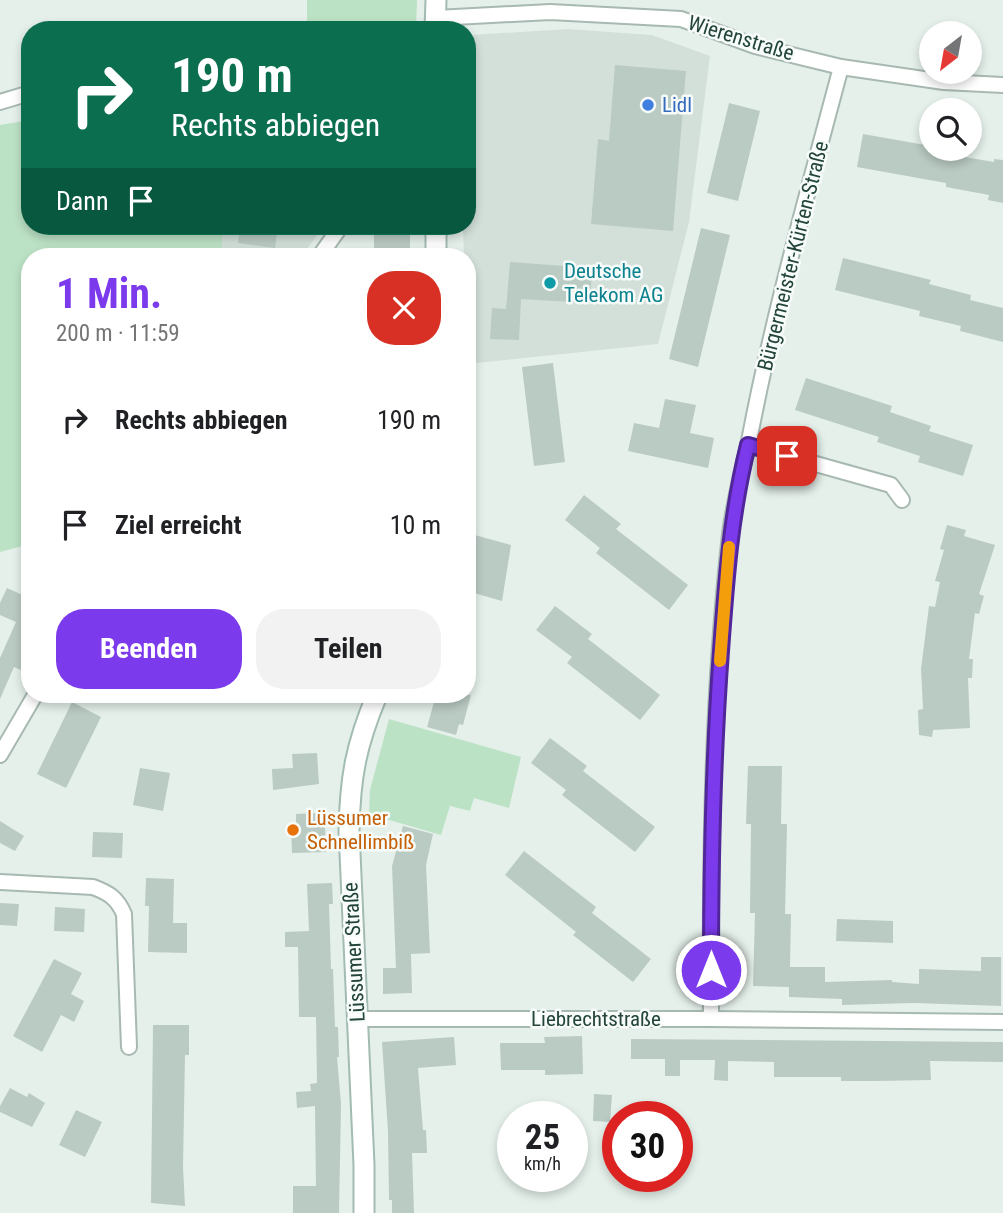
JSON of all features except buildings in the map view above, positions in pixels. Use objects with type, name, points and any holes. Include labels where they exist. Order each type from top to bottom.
[{"type":"main road","name":"Lüssumer Straße","points":[[364,1213],[349,831],[350,793],[356,752],[374,703]]},
{"type":"street","name":"Wierenstraße","points":[[436,16],[550,12],[681,19],[755,46],[841,67],[944,82],[1003,85]]},
{"type":"street","name":"Bürgermeister-Kürten-Straße","points":[[711,1019],[710,849],[714,740],[730,534],[737,489],[779,302],[841,67]]},
{"type":"street","points":[[0,102],[21,96]]},
{"type":"street","points":[[748,445],[891,485],[902,500]]},
{"type":"street","points":[[0,755],[30,703]]},
{"type":"street","points":[[0,882],[93,887],[106,891],[118,900],[124,914],[129,1047]]},
{"type":"street","name":"Liebrechtstraße","points":[[357,1019],[1003,1022]]},
{"type":"shaded area","points":[[568,29],[652,35],[710,56],[689,222],[658,344],[476,363],[476,248],[464,248],[463,235],[476,235],[476,35]]},
{"type":"shaded area","points":[[222,235],[317,235],[308,248],[222,248]]},
{"type":"green space","points":[[307,0],[417,0],[416,21],[307,21]]},
{"type":"green space","points":[[21,122],[21,235],[222,235],[222,248],[21,248],[21,546],[0,552],[0,125]]},
{"type":"green space","points":[[389,719],[521,757],[509,808],[474,798],[470,811],[450,806],[441,835],[369,814],[370,790]]},
{"type":"slow traffic","points":[[720,661],[729,547]]},
{"type":"place","name":"Lidl","points":[[648,105]]},
{"type":"place","name":"Deutsche Telekom AG","points":[[550,283]]},
{"type":"place","name":"Lüssumer Schnellimbiß","points":[[293,830]]},
{"type":"route","points":[[711,970],[710,849],[714,740],[730,534],[748,445],[787,456]]}]
